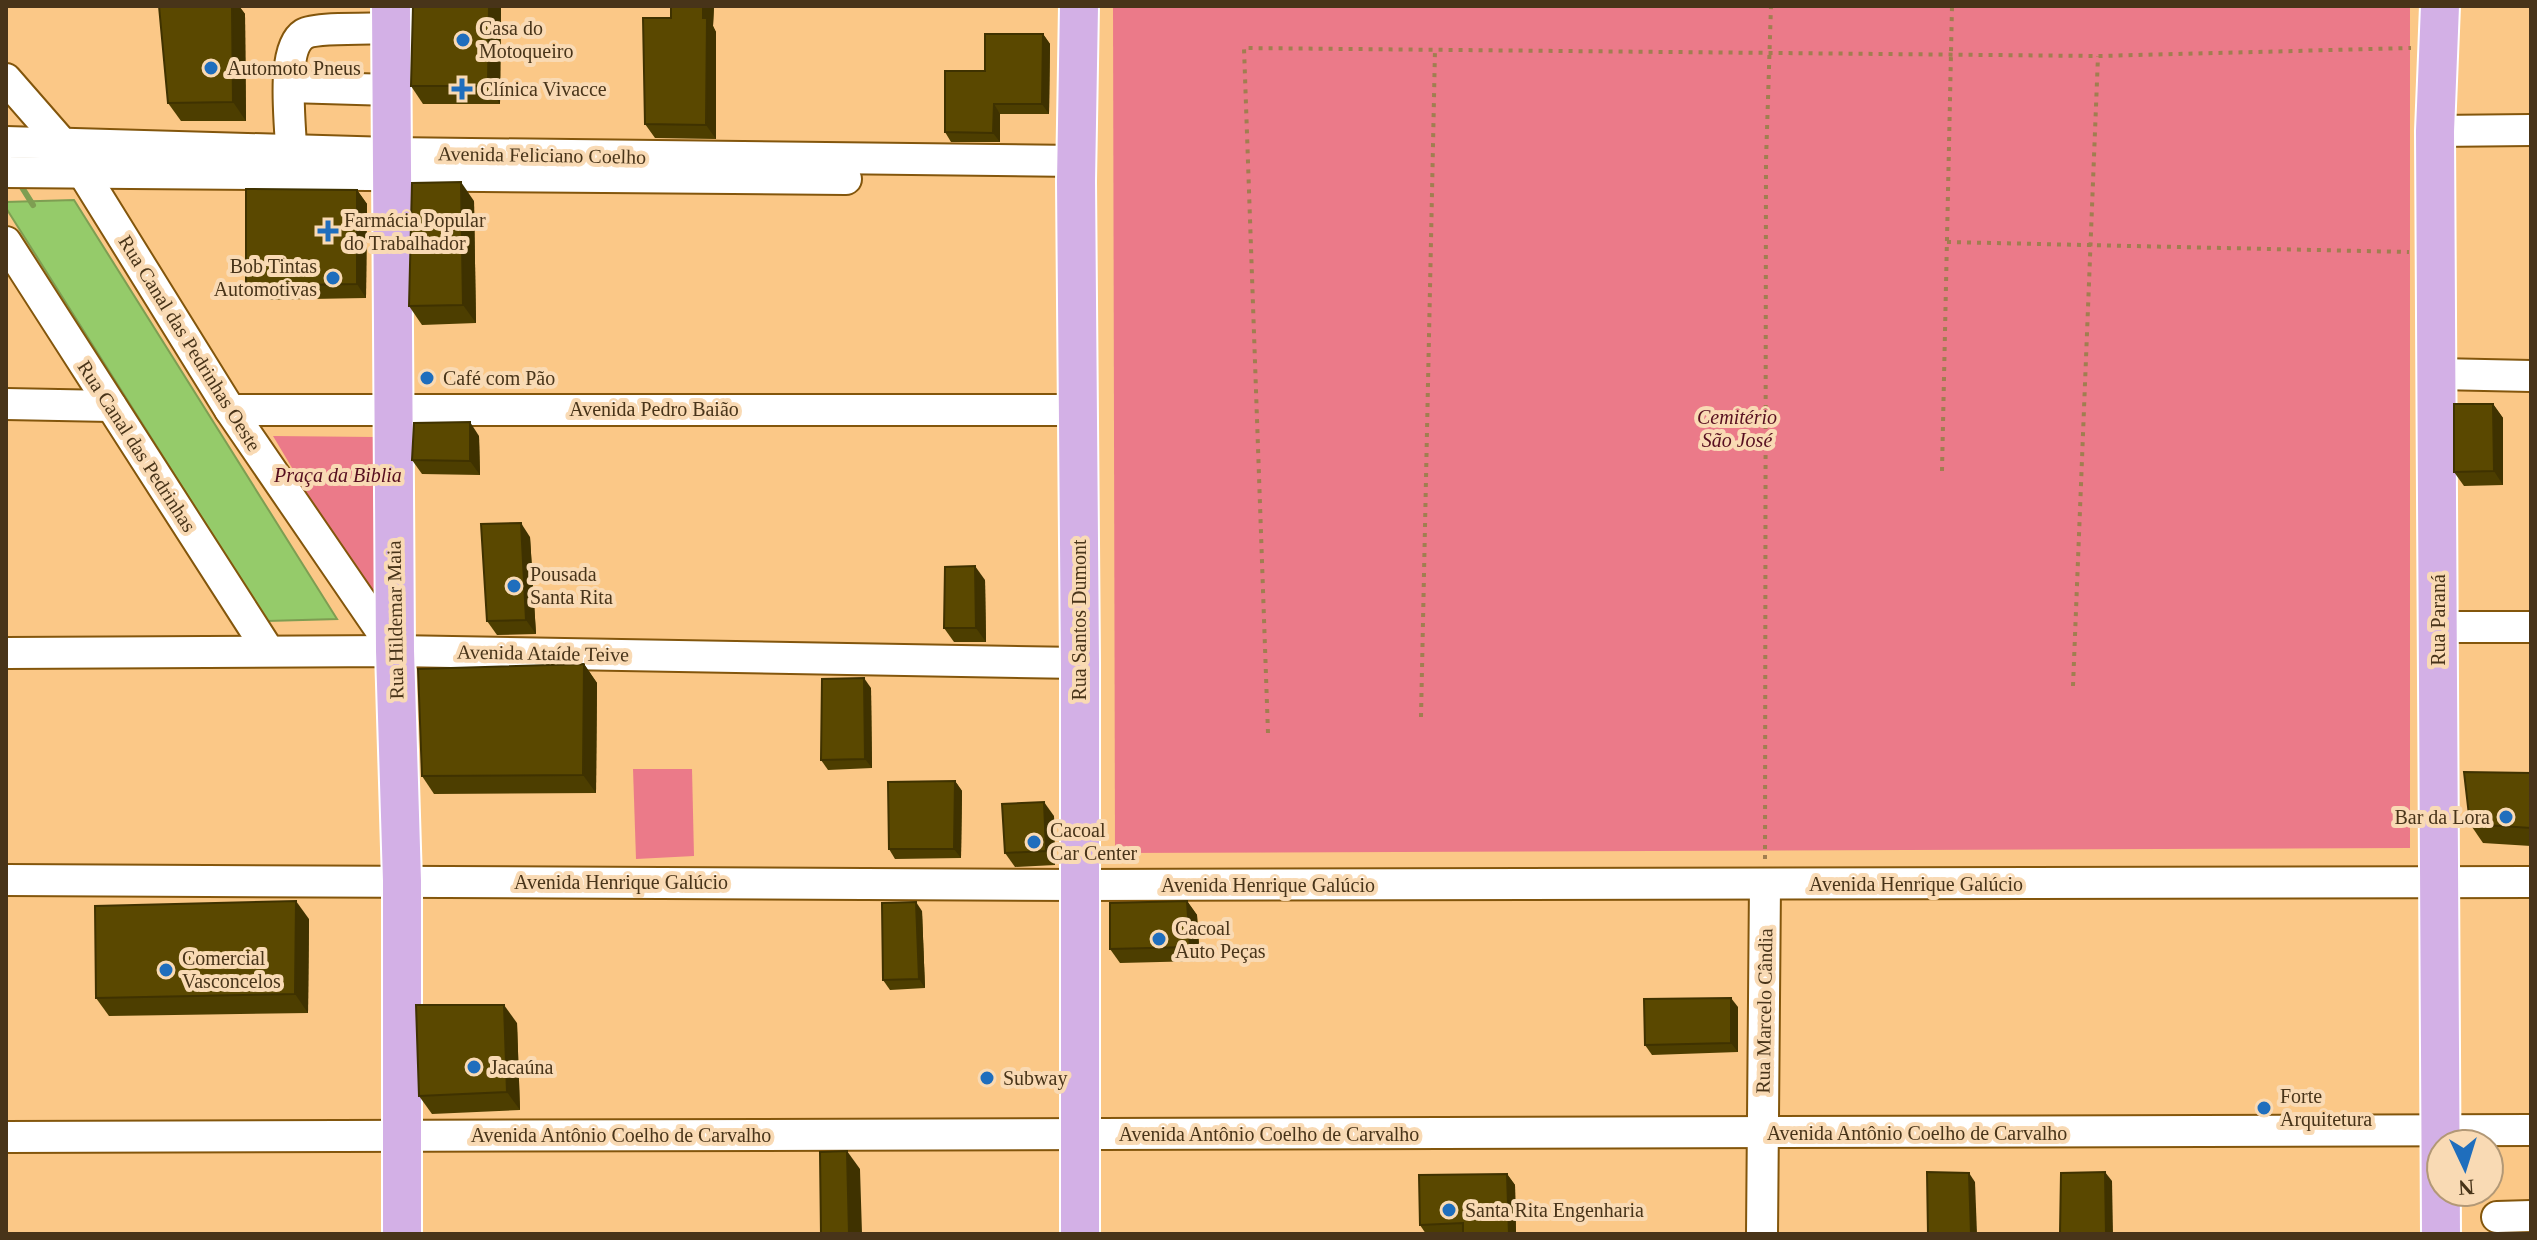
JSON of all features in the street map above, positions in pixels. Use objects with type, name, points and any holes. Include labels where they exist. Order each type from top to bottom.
[{"type":"main road","name":"Rua Santos Dumont","points":[[1079,6],[1080,1234]]},
{"type":"main road","name":"Rua Paraná","points":[[2440,6],[2435,131],[2441,1128]]},
{"type":"main road","name":"Rua Hildemar Maia","points":[[391,17],[395,651],[402,881],[402,1234]]},
{"type":"main road","name":"Rua Paraná","points":[[2441,1208],[2441,1234]]},
{"type":"street","points":[[291,150],[289,65],[295,46],[305,33],[391,17]]},
{"type":"street","name":"Rua Canal das Pedrinhas Oeste","points":[[6,79],[61,142],[83,173],[230,410],[395,651]]},
{"type":"street","points":[[289,87],[391,90]]},
{"type":"street","points":[[2435,131],[2531,130]]},
{"type":"street","name":"Avenida Feliciano Coelho","points":[[18,142],[291,150],[391,164]]},
{"type":"street","name":"Avenida Feliciano Coelho","points":[[6,172],[83,173],[391,164],[1077,171]]},
{"type":"street","name":"Rua Canal das Pedrinhas","points":[[6,242],[268,650]]},
{"type":"street","points":[[2438,374],[2531,376]]},
{"type":"street","points":[[6,404],[111,406]]},
{"type":"street","name":"Avenida Pedro Baião","points":[[230,410],[1078,410]]},
{"type":"street","points":[[2438,627],[2531,627]]},
{"type":"street","name":"Avenida Ataíde Teive","points":[[6,653],[395,651],[1080,663]]},
{"type":"street","name":"Avenida Henrique Galúcio","points":[[6,880],[1080,885],[2531,882]]},
{"type":"street","name":"Rua Marcelo Cândia","points":[[1762,1234],[1765,884]]},
{"type":"street","name":"Avenida Antônio Coelho de Carvalho","points":[[2505,1131],[2531,1130]]},
{"type":"street","name":"Avenida Antônio Coelho de Carvalho","points":[[6,1137],[2425,1132]]},
{"type":"street","points":[[2497,1217],[2531,1216]]},
{"type":"path","points":[[1765,884],[1766,161],[1771,6]]},
{"type":"path","points":[[1942,471],[1952,6]]},
{"type":"path","points":[[1268,733],[1244,48],[2098,56],[2437,48]]},
{"type":"path","points":[[1421,717],[1435,50]]},
{"type":"path","points":[[2073,686],[2098,56]]},
{"type":"path","points":[[1947,242],[2436,253]]},
{"type":"green space","name":"Cemitério São José","points":[[1113,6],[2410,6],[2410,848],[1115,853]]},
{"type":"green space","name":"Praça da Biblia","points":[[273,436],[375,437],[375,607]]},
{"type":"green space","points":[[633,769],[692,769],[694,856],[636,859]]},
{"type":"shaded area","points":[[74,200],[337,619],[267,621],[6,208],[6,202]]},
{"type":"building","name":"Automoto Pneus","points":[[159,6],[232,6],[233,102],[168,103]]},
{"type":"building","name":"Casa do Motoqueiro","points":[[413,6],[489,6],[488,86],[411,86]]},
{"type":"building","points":[[671,6],[703,6],[703,18],[707,18],[706,125],[645,124],[643,18],[671,18]]},
{"type":"building","points":[[985,34],[1043,34],[1042,104],[994,104],[993,133],[945,132],[945,71],[985,71]]},
{"type":"building","points":[[461,182],[463,305],[409,306],[412,183]]},
{"type":"building","points":[[246,189],[357,190],[357,284],[246,286]]},
{"type":"building","points":[[2454,404],[2493,404],[2494,471],[2454,472]]},
{"type":"building","points":[[470,422],[470,461],[412,460],[414,423]]},
{"type":"building","name":"Pousada Santa Rita","points":[[521,523],[526,620],[487,621],[481,524]]},
{"type":"building","points":[[975,566],[976,628],[944,628],[945,567]]},
{"type":"building","points":[[584,664],[583,775],[422,776],[418,669]]},
{"type":"building","points":[[864,678],[865,759],[821,760],[822,679]]},
{"type":"building","points":[[2464,772],[2531,773],[2531,828],[2470,824]]},
{"type":"building","points":[[955,781],[954,849],[889,849],[888,782]]},
{"type":"building","points":[[1044,802],[1046,851],[1005,853],[1002,804]]},
{"type":"building","points":[[296,901],[295,994],[96,998],[95,906]]},
{"type":"building","name":"Cacoal Auto Peças","points":[[1187,901],[1190,947],[1110,949],[1110,903]]},
{"type":"building","points":[[916,902],[919,979],[883,980],[882,903]]},
{"type":"building","points":[[1731,998],[1731,1043],[1645,1045],[1644,999]]},
{"type":"building","name":"Jacaúna","points":[[416,1005],[504,1005],[507,1092],[419,1096]]},
{"type":"building","points":[[847,1151],[849,1234],[821,1234],[820,1152]]},
{"type":"building","points":[[1927,1172],[1969,1173],[1971,1234],[1928,1234]]},
{"type":"building","points":[[2105,1172],[2106,1234],[2060,1234],[2061,1173]]},
{"type":"building","points":[[1507,1174],[1509,1234],[1463,1234],[1463,1223],[1420,1225],[1419,1175]]},
{"type":"waterway","points":[[18,181],[33,205]]},
{"type":"place","name":"Casa do Motoqueiro","points":[[463,40]]},
{"type":"place","name":"Automoto Pneus","points":[[211,68]]},
{"type":"place","name":"Clínica Vivacce","points":[[462,89]]},
{"type":"place","name":"Farmácia Popular do Trabalhador","points":[[328,231]]},
{"type":"place","name":"Bob Tintas Automotivas","points":[[333,278]]},
{"type":"place","name":"Café com Pão","points":[[427,378]]},
{"type":"place","name":"Pousada Santa Rita","points":[[514,586]]},
{"type":"place","name":"Bar da Lora","points":[[2506,817]]},
{"type":"place","name":"Cacoal Car Center","points":[[1034,842]]},
{"type":"place","name":"Cacoal Auto Peças","points":[[1159,939]]},
{"type":"place","name":"Comercial Vasconcelos","points":[[166,970]]},
{"type":"place","name":"Jacaúna","points":[[474,1067]]},
{"type":"place","name":"Subway","points":[[987,1078]]},
{"type":"place","name":"Forte Arquitetura","points":[[2264,1108]]},
{"type":"place","name":"Santa Rita Engenharia","points":[[1449,1210]]}]
